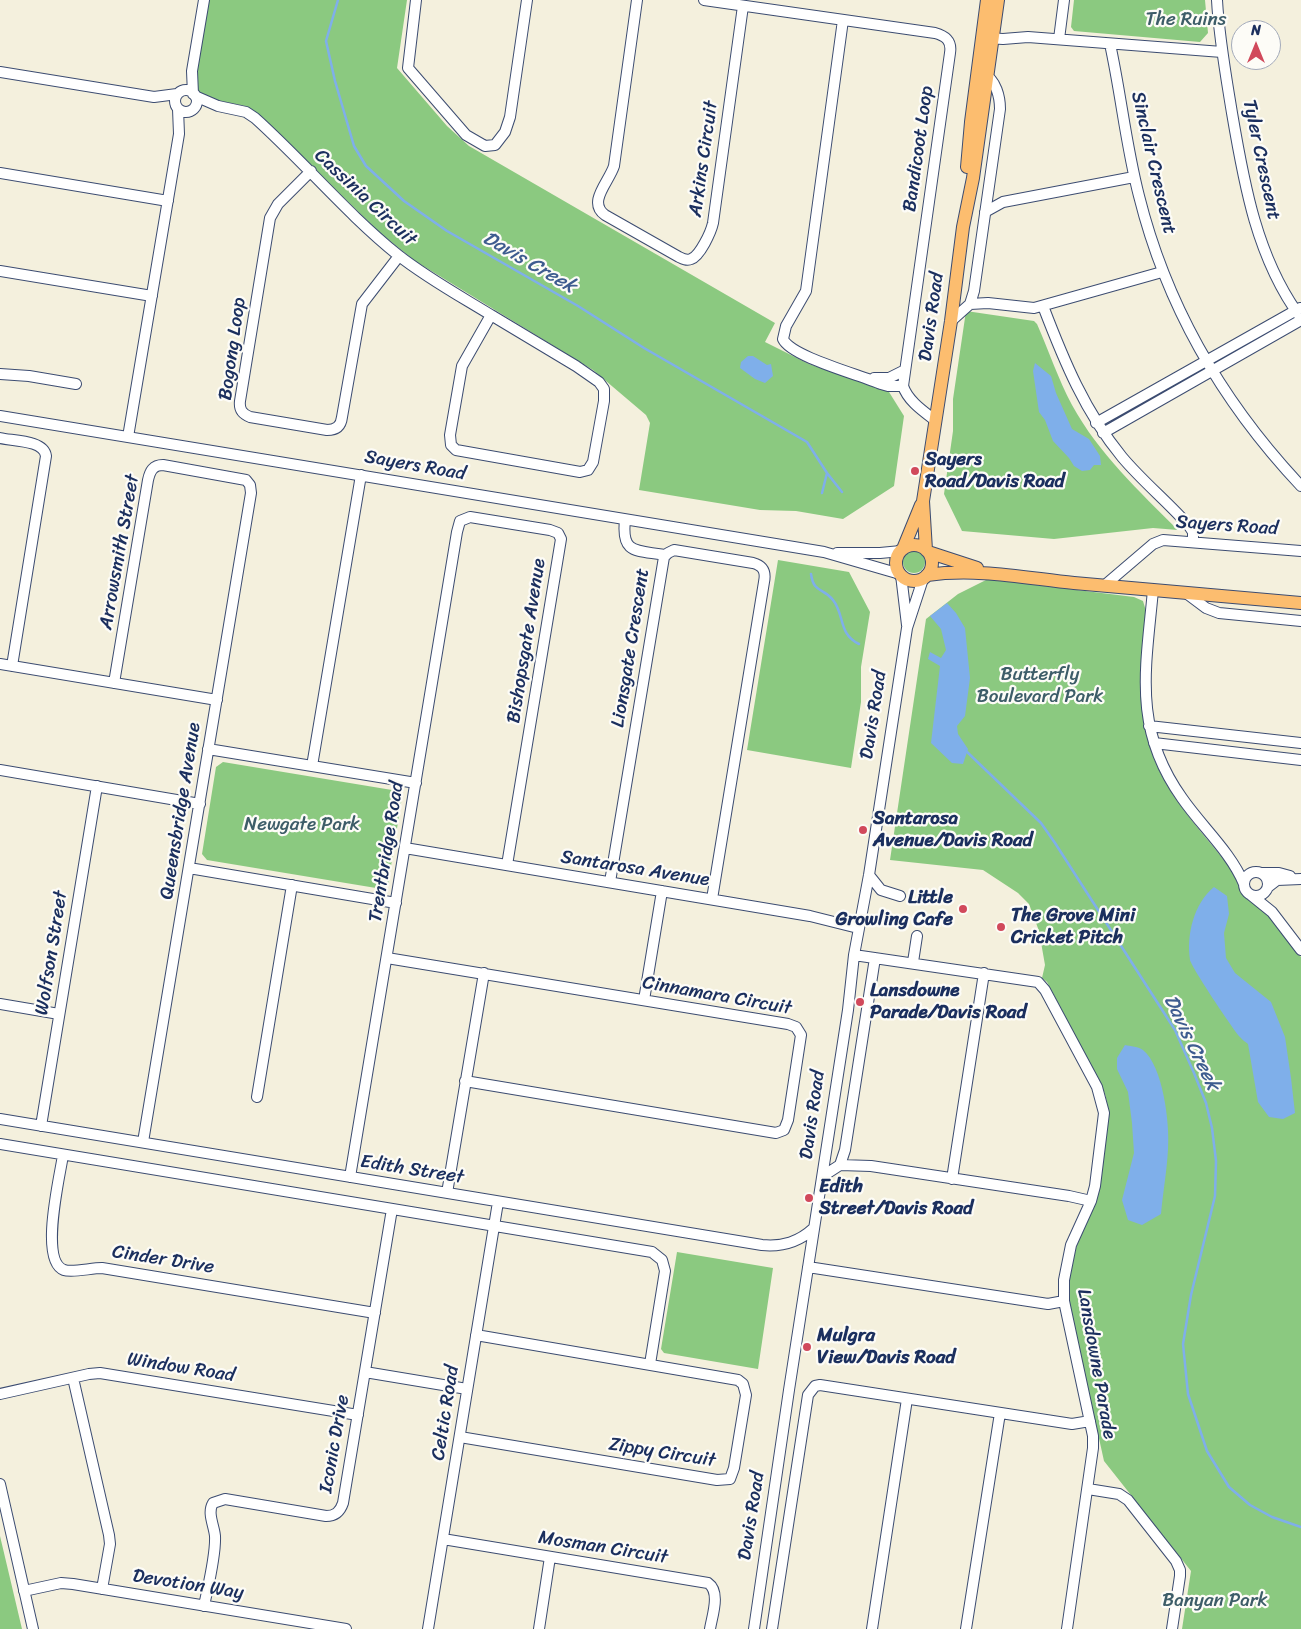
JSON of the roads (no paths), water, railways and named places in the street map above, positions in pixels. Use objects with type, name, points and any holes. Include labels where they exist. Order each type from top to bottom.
[{"type":"main road","name":"Davis Road","points":[[987,0],[988,34]]},
{"type":"main road","name":"Davis Road","points":[[902,550],[922,501],[936,421],[963,227],[973,178],[982,74],[988,34],[998,0]]},
{"type":"main road","name":"Davis Road","points":[[922,501],[927,551]]},
{"type":"main road","points":[[991,573],[915,545],[902,550],[896,560],[897,570],[900,575],[912,581],[957,572],[991,573],[1301,603]]},
{"type":"main road","points":[[925,577],[930,571],[932,561],[927,551]]},
{"type":"street","points":[[179,134],[196,102],[192,71],[204,0]]},
{"type":"street","points":[[416,0],[408,68],[466,135],[489,147],[495,145],[500,140],[510,121],[527,0]]},
{"type":"street","name":"Arkins Circuit","points":[[637,0],[614,166],[610,178],[598,199],[598,206],[605,215],[686,260],[696,256],[711,229],[743,6]]},
{"type":"street","name":"Bandicoot Loop","points":[[704,0],[935,32],[947,39],[951,46],[903,386]]},
{"type":"street","points":[[1059,39],[1064,0]]},
{"type":"street","name":"Tyler Crescent","points":[[1216,0],[1222,52],[1250,205],[1268,256],[1300,314]]},
{"type":"street","points":[[843,20],[806,291],[786,326],[783,339],[791,348],[811,358],[888,386],[903,386],[905,393],[912,401],[936,421]]},
{"type":"street","points":[[988,34],[1222,52]]},
{"type":"street","name":"Sinclair Crescent","points":[[1110,44],[1134,177],[1162,272],[1177,307],[1208,366],[1254,434],[1301,486]]},
{"type":"street","points":[[128,437],[179,134],[175,100],[192,71]]},
{"type":"street","points":[[0,72],[154,97],[183,112],[192,110]]},
{"type":"street","points":[[951,321],[970,304],[974,291],[1000,104],[991,78],[982,74]]},
{"type":"street","points":[[154,97],[187,91],[194,95]]},
{"type":"street","name":"Cassinia Circuit","points":[[194,95],[218,106],[241,110],[255,118],[399,256],[434,280],[492,315],[576,366],[602,386],[604,401],[594,458],[588,470],[580,472],[459,452],[451,445],[450,435],[462,366],[492,315]]},
{"type":"street","name":"Cassinia Circuit","points":[[192,110],[218,106]]},
{"type":"street","name":"Bogong Loop","points":[[310,171],[275,208],[270,218],[240,401],[240,409],[243,414],[250,417],[327,430],[338,427],[342,417],[362,304],[399,256]]},
{"type":"street","points":[[0,173],[168,201]]},
{"type":"street","points":[[985,212],[1003,202],[1134,177]]},
{"type":"street","points":[[988,194],[1003,202]]},
{"type":"street","points":[[0,271],[152,296]]},
{"type":"street","points":[[970,304],[988,303],[1027,308],[1043,306],[1162,272]]},
{"type":"street","points":[[974,291],[988,303]]},
{"type":"street","points":[[1043,306],[1072,378],[1096,423],[1130,466],[1189,526],[1193,532],[1194,542]]},
{"type":"street","points":[[1096,423],[1208,366],[1300,314]]},
{"type":"street","points":[[1103,433],[1208,366]]},
{"type":"street","points":[[868,378],[890,378],[905,370]]},
{"type":"street","points":[[0,374],[29,376],[76,384]]},
{"type":"street","name":"Sayers Road","points":[[0,416],[824,552],[900,575]]},
{"type":"street","points":[[0,438],[38,445],[44,449],[46,456],[12,666]]},
{"type":"street","name":"Arrowsmith Street","points":[[114,683],[151,470],[158,465],[163,465],[243,479],[250,485]]},
{"type":"street","points":[[312,766],[360,475]]},
{"type":"street","name":"Queensbridge Avenue","points":[[143,1142],[251,493],[250,485]]},
{"type":"street","name":"Bishopsgate Avenue","points":[[457,532],[460,522],[470,517],[550,530],[558,534],[560,539],[507,865]]},
{"type":"street","points":[[625,520],[624,536],[631,548],[665,555]]},
{"type":"street","name":"Trentbridge Road","points":[[350,1177],[457,532]]},
{"type":"street","name":"Sayers Road","points":[[1105,585],[1159,541],[1168,540],[1301,551]]},
{"type":"street","name":"Lionsgate Crescent","points":[[610,882],[662,568],[665,555],[674,550],[757,564],[765,571],[712,899]]},
{"type":"street","name":"Sayers Road","points":[[824,552],[868,553],[902,550]]},
{"type":"street","points":[[900,575],[908,628]]},
{"type":"street","points":[[908,628],[925,577]]},
{"type":"street","points":[[1153,590],[1145,685],[1146,709],[1154,743],[1165,772],[1173,786],[1234,863],[1244,888],[1272,912],[1301,950]]},
{"type":"street","points":[[1185,592],[1206,608],[1219,613],[1301,621]]},
{"type":"street","name":"Davis Road","points":[[754,1629],[848,1010],[858,928],[869,874],[908,628]]},
{"type":"street","points":[[0,664],[217,700]]},
{"type":"street","points":[[1149,726],[1301,743]]},
{"type":"street","points":[[1154,743],[1301,760]]},
{"type":"street","points":[[208,749],[416,783]]},
{"type":"street","points":[[0,770],[200,804]]},
{"type":"street","name":"Wolfson Street","points":[[41,1126],[97,786]]},
{"type":"street","name":"Santarosa Avenue","points":[[405,848],[810,916],[858,928]]},
{"type":"street","points":[[1234,863],[1259,873],[1267,879],[1272,912]]},
{"type":"street","points":[[189,868],[396,903]]},
{"type":"street","points":[[1244,884],[1249,874],[1279,873],[1298,878]]},
{"type":"street","points":[[869,874],[881,890],[900,896]]},
{"type":"street","points":[[1250,894],[1254,896],[1262,895],[1277,880],[1298,878]]},
{"type":"street","points":[[257,1097],[292,885]]},
{"type":"street","points":[[644,1000],[662,891]]},
{"type":"street","points":[[913,962],[917,936]]},
{"type":"street","name":"Lansdowne Parade","points":[[854,954],[1034,981],[1041,984],[1097,1087],[1102,1101],[1104,1117],[1091,1201],[1072,1246],[1064,1280],[1064,1301],[1090,1421],[1093,1448],[1067,1629]]},
{"type":"street","name":"Cinnamara Circuit","points":[[387,958],[788,1024],[798,1029],[801,1039],[788,1120],[784,1130],[772,1132],[466,1082]]},
{"type":"street","points":[[840,1165],[845,1150],[875,958]]},
{"type":"street","points":[[952,1179],[984,973]]},
{"type":"street","points":[[447,1193],[484,974]]},
{"type":"street","points":[[0,1004],[59,1014]]},
{"type":"street","name":"Edith Street","points":[[0,1119],[762,1246],[789,1244],[805,1236],[814,1228]]},
{"type":"street","points":[[0,1144],[652,1252],[662,1260],[664,1271],[650,1364]]},
{"type":"street","points":[[845,1150],[856,1160],[871,1166]]},
{"type":"street","name":"Cinder Drive","points":[[63,1155],[51,1239],[57,1265],[61,1269],[72,1271],[102,1268],[375,1313]]},
{"type":"street","points":[[823,1176],[840,1165],[871,1166],[1091,1201]]},
{"type":"street","name":"Celtic Road","points":[[428,1629],[498,1202]]},
{"type":"street","name":"Iconic Drive","points":[[204,1606],[215,1542],[210,1513],[213,1503],[225,1499],[326,1516],[337,1514],[343,1503],[392,1209]]},
{"type":"street","points":[[808,1267],[1048,1304],[1064,1301]]},
{"type":"street","name":"Zippy Circuit","points":[[460,1437],[717,1480],[730,1479],[734,1468],[746,1395],[743,1384],[733,1378],[476,1334]]},
{"type":"street","points":[[365,1372],[467,1389]]},
{"type":"street","name":"Window Road","points":[[0,1394],[89,1374],[110,1374],[358,1415]]},
{"type":"street","points":[[73,1378],[109,1535],[110,1544],[102,1589]]},
{"type":"street","points":[[772,1629],[808,1395],[812,1389],[820,1385],[1072,1424],[1090,1421]]},
{"type":"street","points":[[872,1629],[908,1399]]},
{"type":"street","points":[[966,1629],[1000,1413]]},
{"type":"street","points":[[0,1484],[33,1629]]},
{"type":"street","points":[[1088,1489],[1118,1494],[1128,1500],[1176,1561],[1180,1570],[1180,1576],[1172,1629]]},
{"type":"street","name":"Mosman Circuit","points":[[443,1539],[708,1583],[714,1588],[715,1594],[710,1629]]},
{"type":"street","points":[[539,1629],[550,1557]]},
{"type":"street","name":"Devotion Way","points":[[24,1591],[61,1583],[346,1629]]},
{"type":"street","name":"Davis Road","points":[[750,1629],[756,1608]]},
{"type":"water","points":[[748,356],[753,356],[767,365],[771,364],[773,376],[765,383],[755,379],[740,368],[741,362]]},
{"type":"water","points":[[1035,363],[1051,376],[1056,393],[1072,429],[1089,439],[1100,456],[1101,465],[1094,465],[1090,470],[1082,471],[1074,466],[1053,441],[1045,420],[1039,412],[1033,371]]},
{"type":"water","points":[[947,603],[965,628],[970,678],[965,716],[957,726],[958,734],[968,749],[963,764],[952,763],[931,743],[940,666],[928,659],[930,652],[941,658],[946,650],[941,629],[930,616]]},
{"type":"water","points":[[1214,887],[1227,896],[1229,914],[1224,933],[1226,958],[1235,973],[1271,1002],[1285,1037],[1295,1113],[1283,1119],[1269,1117],[1258,1102],[1248,1044],[1229,1022],[1190,960],[1189,940],[1193,920],[1201,902]]},
{"type":"water","points":[[1125,1045],[1143,1050],[1156,1069],[1164,1096],[1168,1125],[1167,1157],[1161,1214],[1142,1225],[1128,1220],[1122,1200],[1134,1153],[1128,1092],[1117,1069],[1117,1058]]},
{"type":"waterway","name":"Davis Creek","points":[[338,0],[326,41],[335,81],[354,146],[366,166],[404,201],[447,231],[578,306],[644,348],[807,442],[842,492]]},
{"type":"waterway","name":"Davis Creek","points":[[822,493],[827,473]]},
{"type":"waterway","name":"Davis Creek","points":[[811,574],[814,585],[829,596],[837,606],[848,635],[859,644]]},
{"type":"waterway","name":"Davis Creek","points":[[966,751],[1041,823],[1175,1030],[1194,1073],[1206,1103],[1212,1128],[1216,1161],[1215,1196],[1191,1295],[1183,1344],[1188,1394],[1207,1451],[1229,1487],[1250,1505],[1272,1517],[1301,1527]]},
{"type":"place","name":"Sayers Road/Davis Road","points":[[915,471]]},
{"type":"place","name":"Santarosa Avenue/Davis Road","points":[[863,830]]},
{"type":"place","name":"Little Growling Cafe","points":[[963,909]]},
{"type":"place","name":"The Grove Mini Cricket Pitch","points":[[1001,927]]},
{"type":"place","name":"Lansdowne Parade/Davis Road","points":[[860,1002]]},
{"type":"place","name":"Edith Street/Davis Road","points":[[809,1198]]},
{"type":"place","name":"Mulgra View/Davis Road","points":[[807,1347]]},
{"type":"park label","name":"The Ruins","points":[[1186,20]]},
{"type":"park label","name":"Butterfly Boulevard Park","points":[[1040,686]]},
{"type":"park label","name":"Newgate Park","points":[[302,825]]},
{"type":"park label","name":"Banyan Park","points":[[1215,1601]]}]
